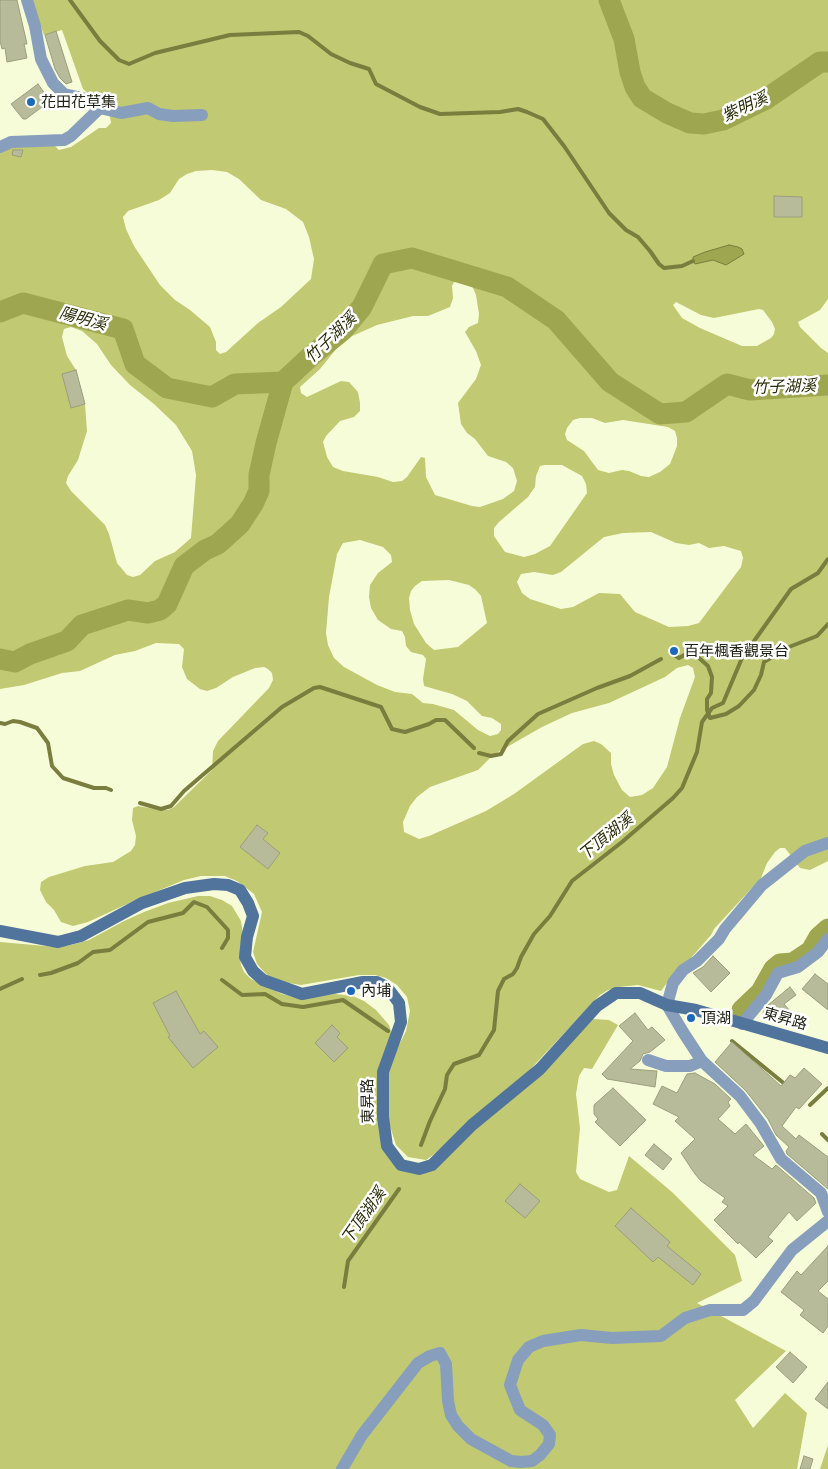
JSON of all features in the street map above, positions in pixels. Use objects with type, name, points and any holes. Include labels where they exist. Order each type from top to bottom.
[{"type":"street","points":[[27,0],[35,26],[41,59],[52,83],[64,94],[92,100],[100,108],[121,113],[148,108],[159,114],[172,116],[202,116]]},
{"type":"street","points":[[0,147],[11,142],[64,140],[100,108]]},
{"type":"street","points":[[828,842],[805,851],[762,885],[725,929],[719,939],[697,961],[683,970],[673,983],[667,1005],[702,1061],[740,1096],[781,1159],[821,1193],[828,1212]]},
{"type":"street","name":"東昇路","points":[[0,931],[58,942],[81,936],[142,903],[185,888],[214,884],[240,890],[253,916],[247,937],[245,957],[253,971],[263,980],[302,994],[363,982],[376,982],[386,988],[399,1004],[401,1022],[383,1072],[382,1117],[387,1146],[401,1164],[420,1169],[432,1165],[472,1125],[540,1069],[598,1006],[616,993],[640,993],[667,1005],[696,1010],[828,1048]]},
{"type":"street","points":[[742,1024],[766,995],[778,973],[798,967],[818,952],[828,939]]},
{"type":"street","points":[[648,1060],[666,1066],[690,1066],[702,1061]]},
{"type":"street","points":[[342,1469],[362,1434],[418,1363],[440,1353],[446,1364],[448,1401],[451,1415],[458,1426],[471,1439],[510,1461],[532,1461],[540,1455],[548,1444],[550,1435],[543,1425],[520,1410],[510,1385],[518,1360],[529,1347],[543,1341],[581,1335],[612,1338],[661,1336],[685,1318],[710,1310],[743,1310],[754,1301],[792,1250],[828,1221]]},
{"type":"shaded area","points":[[31,0],[828,0],[828,299],[820,310],[798,322],[800,327],[828,353],[828,861],[810,870],[800,868],[785,848],[780,848],[767,863],[761,878],[714,929],[684,966],[675,972],[661,991],[638,985],[619,987],[608,990],[600,995],[525,1075],[426,1160],[408,1157],[396,1145],[385,1110],[390,1063],[406,1031],[410,1011],[407,997],[397,985],[386,978],[375,975],[359,975],[301,985],[277,981],[267,975],[257,964],[253,952],[262,912],[254,894],[237,881],[225,876],[201,876],[184,880],[88,922],[73,926],[61,922],[54,910],[46,902],[40,890],[41,882],[49,877],[85,866],[113,862],[131,851],[135,845],[136,836],[132,820],[133,808],[138,806],[168,810],[174,807],[212,770],[213,751],[218,741],[269,688],[273,680],[272,673],[268,669],[264,667],[255,668],[233,677],[216,688],[207,691],[200,689],[187,679],[182,667],[184,649],[179,644],[156,643],[135,651],[115,655],[80,671],[62,673],[24,685],[0,689],[0,151],[10,146],[54,145],[59,150],[71,147],[99,128],[106,128],[111,123],[110,117],[102,105],[83,89],[62,30],[44,35]],"holes":[[[212,170],[227,172],[239,179],[261,200],[286,209],[303,222],[314,259],[311,279],[281,307],[258,323],[226,352],[220,354],[216,350],[216,342],[210,327],[175,300],[160,285],[134,246],[123,217],[128,211],[159,200],[170,193],[179,179],[196,171]],[[470,281],[476,295],[479,314],[478,323],[469,327],[465,332],[476,351],[481,365],[476,379],[458,403],[461,424],[488,456],[506,462],[513,468],[517,481],[514,491],[503,499],[480,507],[435,495],[426,477],[425,458],[421,457],[402,481],[393,482],[333,467],[327,457],[323,442],[340,421],[354,417],[360,411],[358,392],[349,382],[341,381],[307,397],[301,393],[300,387],[350,337],[377,325],[413,316],[428,316],[450,307],[453,298],[452,286],[454,282]],[[676,302],[701,315],[714,318],[759,309],[763,310],[775,329],[771,338],[757,346],[742,346],[682,318],[673,305]],[[71,327],[82,331],[97,344],[111,365],[130,385],[176,425],[192,451],[196,475],[191,538],[175,552],[155,561],[140,575],[133,577],[127,575],[117,563],[105,525],[71,491],[66,483],[78,460],[87,431],[85,404],[76,370],[67,356],[62,337],[64,329]],[[580,418],[592,418],[605,423],[623,420],[668,427],[675,431],[677,446],[670,464],[660,472],[649,477],[622,470],[609,473],[598,470],[584,451],[567,440],[565,434],[573,420]],[[562,465],[582,476],[586,484],[587,493],[550,546],[535,554],[524,557],[505,552],[494,536],[494,528],[528,497],[535,487],[536,476],[540,466]],[[651,532],[676,543],[689,545],[699,543],[709,548],[724,546],[741,551],[743,558],[741,567],[699,623],[688,626],[669,627],[635,612],[620,594],[599,593],[573,607],[561,609],[530,599],[522,593],[517,582],[521,574],[534,572],[553,575],[561,572],[604,537],[623,533]],[[360,540],[383,547],[391,555],[392,562],[378,573],[370,585],[369,597],[371,608],[378,620],[391,629],[402,631],[406,646],[411,652],[423,655],[426,659],[423,679],[424,686],[452,694],[467,701],[482,716],[492,718],[501,724],[501,730],[498,734],[490,736],[478,730],[454,710],[423,703],[412,694],[395,692],[377,685],[344,667],[334,658],[328,645],[326,633],[329,597],[337,554],[343,543]],[[449,580],[469,585],[481,596],[487,623],[458,647],[434,650],[426,643],[414,624],[409,598],[415,586],[422,581]],[[688,665],[693,668],[695,677],[680,718],[667,767],[653,788],[642,795],[630,797],[622,790],[614,775],[611,753],[601,744],[594,741],[583,744],[514,794],[486,811],[419,839],[404,832],[403,822],[410,806],[417,797],[430,787],[478,770],[493,755],[542,727],[572,713],[609,703],[665,677],[677,668]]]},
{"type":"shaded area","points":[[729,245],[742,249],[744,254],[726,265],[713,260],[695,264],[693,261],[693,257]]},
{"type":"shaded area","points":[[198,896],[210,896],[232,906],[241,921],[243,934],[241,965],[244,972],[251,979],[282,994],[297,998],[335,994],[353,996],[376,1010],[389,1025],[392,1034],[379,1122],[409,1172],[468,1136],[593,1019],[609,1020],[618,1025],[592,1069],[584,1068],[579,1076],[576,1094],[580,1128],[576,1172],[580,1179],[609,1192],[617,1190],[629,1156],[672,1192],[735,1255],[742,1281],[697,1303],[786,1351],[735,1400],[753,1428],[785,1393],[807,1413],[797,1469],[0,1469],[0,942],[56,947],[71,945],[89,940],[144,912],[168,903]]},
{"type":"shaded area","points":[[828,1445],[828,1469],[820,1469]]},
{"type":"building","points":[[0,0],[17,0],[27,44],[24,44],[27,58],[7,62],[5,48],[2,49],[0,41]]},
{"type":"building","points":[[56,31],[72,82],[66,84],[55,69],[45,35]]},
{"type":"building","name":"花田花草集","points":[[38,84],[50,101],[26,119],[23,119],[11,104]]},
{"type":"building","points":[[13,150],[23,150],[21,157],[12,155]]},
{"type":"building","points":[[774,196],[802,197],[802,217],[774,217]]},
{"type":"building","points":[[76,370],[85,404],[71,408],[62,374]]},
{"type":"building","points":[[257,825],[268,833],[263,839],[280,853],[268,869],[240,847]]},
{"type":"building","points":[[713,956],[730,973],[711,992],[693,973],[703,967]]},
{"type":"building","points":[[815,974],[828,984],[828,1010],[802,989]]},
{"type":"building","points":[[790,987],[796,995],[784,1004],[790,1011],[781,1019],[775,1011],[766,1017],[763,1012],[768,1005]]},
{"type":"building","points":[[176,991],[200,1034],[204,1031],[218,1047],[193,1068],[168,1037],[170,1036],[153,1003]]},
{"type":"building","points":[[635,1013],[648,1030],[652,1027],[665,1040],[650,1052],[643,1054],[640,1061],[630,1069],[657,1071],[655,1087],[607,1079],[602,1074],[633,1041],[619,1026]]},
{"type":"building","points":[[332,1025],[340,1033],[337,1037],[348,1048],[334,1062],[315,1043]]},
{"type":"building","points":[[732,1042],[781,1086],[790,1075],[795,1078],[804,1068],[822,1084],[799,1109],[796,1107],[782,1126],[796,1139],[799,1135],[828,1157],[828,1189],[787,1154],[786,1151],[789,1147],[776,1135],[768,1119],[746,1091],[715,1062]]},
{"type":"building","points":[[695,1073],[715,1084],[731,1099],[728,1102],[730,1106],[718,1119],[735,1134],[746,1124],[764,1146],[753,1155],[772,1169],[776,1165],[814,1198],[816,1203],[797,1221],[789,1212],[768,1237],[773,1241],[756,1258],[739,1242],[738,1244],[714,1220],[728,1206],[722,1202],[725,1198],[701,1181],[681,1153],[695,1139],[675,1121],[679,1117],[653,1104],[662,1086],[677,1093],[687,1074]]},
{"type":"building","points":[[613,1088],[646,1120],[620,1146],[595,1122],[598,1119],[594,1114],[594,1105]]},
{"type":"building","points":[[654,1144],[672,1159],[663,1170],[645,1155]]},
{"type":"building","points":[[520,1184],[540,1201],[525,1218],[505,1201]]},
{"type":"building","points":[[631,1208],[670,1242],[667,1246],[701,1274],[693,1285],[658,1257],[653,1262],[615,1226]]},
{"type":"building","points":[[828,1246],[828,1281],[818,1291],[828,1299],[828,1326],[823,1333],[800,1315],[804,1310],[781,1292],[797,1271],[801,1275]]},
{"type":"building","points":[[790,1352],[807,1367],[793,1383],[776,1367]]},
{"type":"building","points":[[828,1382],[828,1409],[815,1399]]},
{"type":"building","points":[[804,1456],[813,1459],[810,1469],[800,1469]]},
{"type":"waterway","points":[[70,0],[100,41],[119,60],[129,64],[155,53],[230,35],[299,32],[308,36],[331,54],[369,69],[376,84],[420,107],[440,114],[500,112],[518,109],[527,112],[543,119],[564,146],[609,213],[626,230],[638,237],[659,264],[664,268],[682,266],[693,261]]},
{"type":"waterway","name":"紫明溪","points":[[609,0],[624,39],[630,72],[635,87],[642,98],[667,113],[690,123],[704,124],[723,120],[766,99],[820,62],[828,62]]},
{"type":"waterway","name":"竹子湖溪","points":[[0,659],[15,662],[30,654],[67,641],[82,625],[128,610],[148,613],[160,610],[167,604],[184,566],[205,550],[218,544],[240,524],[253,504],[259,491],[259,475],[266,443],[283,382],[343,330],[362,307],[383,264],[412,258],[507,287],[556,320],[610,382],[660,414],[686,412],[727,384],[750,390],[828,385]]},
{"type":"waterway","name":"陽明溪","points":[[0,312],[23,303],[123,329],[135,364],[167,388],[212,397],[235,384],[283,382]]},
{"type":"waterway","name":"下頂湖溪","points":[[421,1145],[445,1089],[447,1075],[454,1064],[479,1055],[494,1030],[498,991],[504,979],[513,974],[517,968],[534,934],[550,916],[572,881],[622,842],[682,788],[697,752],[702,722],[712,708],[723,703],[742,658],[791,589],[818,573],[828,559]]},
{"type":"waterway","points":[[673,654],[679,658],[688,653],[699,658],[708,666],[712,677],[711,693],[707,699],[707,710],[710,718],[726,714],[739,706],[754,690],[761,675],[764,662],[789,647],[817,636],[828,624]]},
{"type":"waterway","points":[[479,753],[491,756],[501,754],[508,741],[538,714],[597,688],[630,676],[661,659]]},
{"type":"waterway","points":[[140,803],[161,809],[171,806],[184,791],[282,707],[314,688],[320,687],[381,707],[392,729],[405,732],[436,720],[445,720],[474,748]]},
{"type":"waterway","points":[[0,723],[5,724],[13,721],[37,728],[48,743],[52,766],[63,778],[94,788],[111,790]]},
{"type":"waterway","points":[[40,975],[78,963],[93,952],[110,950],[148,922],[183,913],[194,902],[207,907],[228,930],[228,938],[222,948]]},
{"type":"waterway","points":[[742,1010],[761,992],[774,969],[780,964],[793,963],[811,951],[819,937],[828,929]]},
{"type":"waterway","points":[[0,989],[22,979]]},
{"type":"waterway","points":[[222,980],[242,995],[265,994],[282,1004],[303,1007],[343,1000],[388,1031]]},
{"type":"waterway","points":[[732,1041],[786,1085]]},
{"type":"waterway","points":[[810,1105],[828,1088]]},
{"type":"waterway","points":[[822,1134],[828,1140]]},
{"type":"waterway","name":"下頂湖溪","points":[[344,1287],[348,1261],[399,1189]]},
{"type":"place","name":"花田花草集","points":[[31,102]]},
{"type":"place","name":"百年楓香觀景台","points":[[674,651]]},
{"type":"place","name":"內埔","points":[[351,991]]},
{"type":"place","name":"頂湖","points":[[691,1018]]}]
